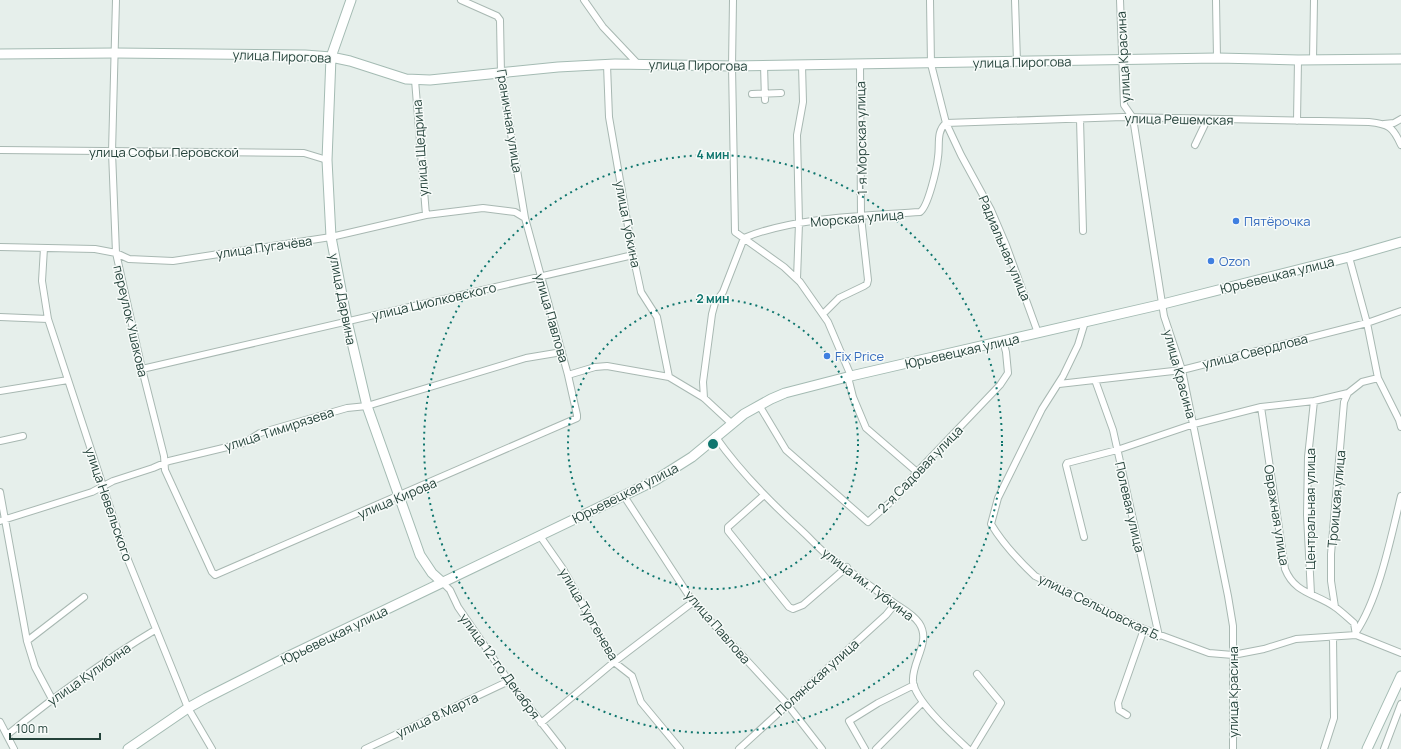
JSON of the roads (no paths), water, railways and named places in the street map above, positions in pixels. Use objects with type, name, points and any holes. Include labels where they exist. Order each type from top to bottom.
[{"type":"street","name":"переулок Ушакова","points":[[116,0],[112,152],[116,253],[142,369],[164,456],[165,470],[212,572],[215,575]]},
{"type":"street","name":"улица Дарвина","points":[[350,0],[331,57],[327,160],[331,237],[347,321],[367,406],[420,555],[432,573],[442,582]]},
{"type":"street","name":"Граничная улица","points":[[461,0],[497,16],[500,20],[501,74],[525,218]]},
{"type":"street","points":[[584,0],[603,27],[638,64]]},
{"type":"street","points":[[733,0],[732,66],[735,232],[784,267],[797,279],[828,322],[849,377],[853,397],[866,428],[917,472]]},
{"type":"street","points":[[930,0],[931,64],[946,122]]},
{"type":"street","points":[[1015,0],[1017,62]]},
{"type":"street","name":"улица Красина","points":[[1120,0],[1121,60],[1124,105],[1133,118],[1164,316],[1182,370],[1194,424],[1233,626],[1233,749]]},
{"type":"street","points":[[1216,0],[1217,58]]},
{"type":"street","points":[[1313,60],[1314,0]]},
{"type":"street","name":"улица Пирогова","points":[[0,54],[115,52],[305,55],[331,57],[415,80],[501,74],[558,67],[638,64],[764,66],[1217,58],[1298,60],[1401,59]]},
{"type":"street","points":[[1297,121],[1298,60]]},
{"type":"street","name":"1-я Морская улица","points":[[823,314],[839,298],[867,284],[868,280],[861,216],[860,64]]},
{"type":"street","name":"улица Губкина","points":[[607,65],[609,117],[633,255],[641,292],[657,317],[669,377]]},
{"type":"street","points":[[797,279],[799,224],[796,142],[803,102],[802,65]]},
{"type":"street","points":[[764,66],[765,97]]},
{"type":"street","name":"улица Щедрина","points":[[415,80],[426,215]]},
{"type":"street","points":[[752,94],[765,97],[781,93]]},
{"type":"street","name":"улица Решемская","points":[[946,122],[1133,118],[1384,124],[1401,123]]},
{"type":"street","points":[[1080,119],[1083,231]]},
{"type":"street","points":[[1394,123],[1401,119]]},
{"type":"street","points":[[1195,146],[1207,120]]},
{"type":"street","name":"Морская улица","points":[[744,238],[764,230],[799,224],[861,216],[920,212],[923,210],[937,163],[941,129],[946,122]]},
{"type":"street","name":"Радиальная улица","points":[[946,122],[961,155],[991,210],[1006,244],[1038,332]]},
{"type":"street","points":[[1384,124],[1391,128],[1401,145]]},
{"type":"street","name":"улица Софьи Перовской","points":[[0,150],[304,153],[327,160]]},
{"type":"street","name":"улица Пугачёва","points":[[0,247],[95,249],[116,253],[134,259],[173,261],[331,237],[426,215],[483,208],[515,212],[525,218]]},
{"type":"street","name":"улица Павлова","points":[[525,218],[568,374],[578,415],[577,418]]},
{"type":"street","points":[[704,398],[703,382],[712,314],[715,303],[723,292],[744,238]]},
{"type":"street","name":"Юрьевецкая улица","points":[[128,749],[188,708],[289,656],[624,496],[673,470],[731,423],[759,405],[786,393],[1038,332],[1163,304],[1400,244]]},
{"type":"street","name":"улица Невельского","points":[[44,248],[42,281],[48,319],[124,550],[155,630],[188,708],[212,749]]},
{"type":"street","name":"улица Циолковского","points":[[142,369],[633,255]]},
{"type":"street","points":[[1349,257],[1367,323],[1378,378],[1401,427]]},
{"type":"street","name":"улица Свердлова","points":[[1059,384],[1182,370],[1367,323],[1401,311]]},
{"type":"street","points":[[0,317],[48,319]]},
{"type":"street","name":"улица Сельцовская Б.","points":[[1085,322],[1078,345],[1059,384],[1042,409],[1001,492],[991,524],[1002,543],[1035,576],[1144,630],[1209,653],[1232,655],[1264,650],[1296,639],[1356,634],[1401,653]]},
{"type":"street","name":"2-я Садовая улица","points":[[759,405],[786,450],[868,522],[895,498],[917,472],[1000,385],[1008,373],[1006,352],[1003,341]]},
{"type":"street","name":"улица Тимирязева","points":[[3,520],[92,492],[113,481],[165,463],[244,443],[260,433],[347,408],[367,406],[526,358],[562,352]]},
{"type":"street","points":[[568,374],[595,367],[608,366],[669,377],[704,398],[731,423]]},
{"type":"street","points":[[1084,537],[1066,465],[1067,463],[1117,450],[1194,424],[1261,407],[1314,401],[1348,393],[1362,382],[1378,378]]},
{"type":"street","points":[[0,391],[68,380]]},
{"type":"street","name":"Полевая улица","points":[[1095,380],[1113,430],[1159,636]]},
{"type":"street","name":"Троицкая улица","points":[[1335,607],[1331,581],[1331,554],[1344,402],[1348,393]]},
{"type":"street","name":"Центральная улица","points":[[1311,594],[1307,515],[1308,457],[1314,401]]},
{"type":"street","name":"Овражная улица","points":[[1261,407],[1285,569],[1289,580],[1295,586],[1335,607],[1354,623],[1356,634]]},
{"type":"street","name":"улица Кирова","points":[[215,575],[399,497],[577,418]]},
{"type":"street","points":[[0,440],[24,436]]},
{"type":"street","name":"улица им. Губкина","points":[[715,436],[733,462],[763,496],[831,558],[847,567],[913,616],[920,624],[923,632],[923,644],[913,680],[914,685]]},
{"type":"street","points":[[0,492],[3,520],[27,641],[35,667],[52,698]]},
{"type":"street","name":"улица Павлова","points":[[624,496],[694,602],[787,704],[822,749]]},
{"type":"street","points":[[763,496],[728,527],[728,531],[789,607],[793,609],[803,605],[847,567]]},
{"type":"street","points":[[1356,634],[1367,616],[1389,544],[1401,496]]},
{"type":"street","name":"улица Тургенева","points":[[540,536],[563,568],[614,662],[632,676],[641,702],[680,749]]},
{"type":"street","name":"улица 12-го Декабря","points":[[442,582],[450,590],[458,607],[509,681],[561,749]]},
{"type":"street","points":[[27,641],[84,597]]},
{"type":"street","points":[[541,723],[614,662],[694,602]]},
{"type":"street","name":"Полянская улица","points":[[739,749],[886,615],[896,604]]},
{"type":"street","name":"улица Кулибина","points":[[7,736],[52,698],[128,646],[155,630]]},
{"type":"street","points":[[1127,715],[1119,710],[1118,703],[1144,630]]},
{"type":"street","points":[[1324,749],[1334,718],[1333,637]]},
{"type":"street","points":[[974,749],[1001,702],[977,674]]},
{"type":"street","points":[[1367,749],[1401,676]]},
{"type":"street","name":"улица 8 Марта","points":[[364,749],[509,681]]},
{"type":"street","points":[[865,749],[849,721],[878,703],[914,685],[923,702],[948,730],[968,749]]},
{"type":"street","points":[[876,749],[923,702]]},
{"type":"street","points":[[1384,749],[1401,704]]},
{"type":"street","points":[[0,722],[14,749]]},
{"type":"place","name":"Пятёрочка","points":[[1236,221]]},
{"type":"place","name":"Ozon","points":[[1211,261]]},
{"type":"place","name":"Fix Price","points":[[827,356]]}]
